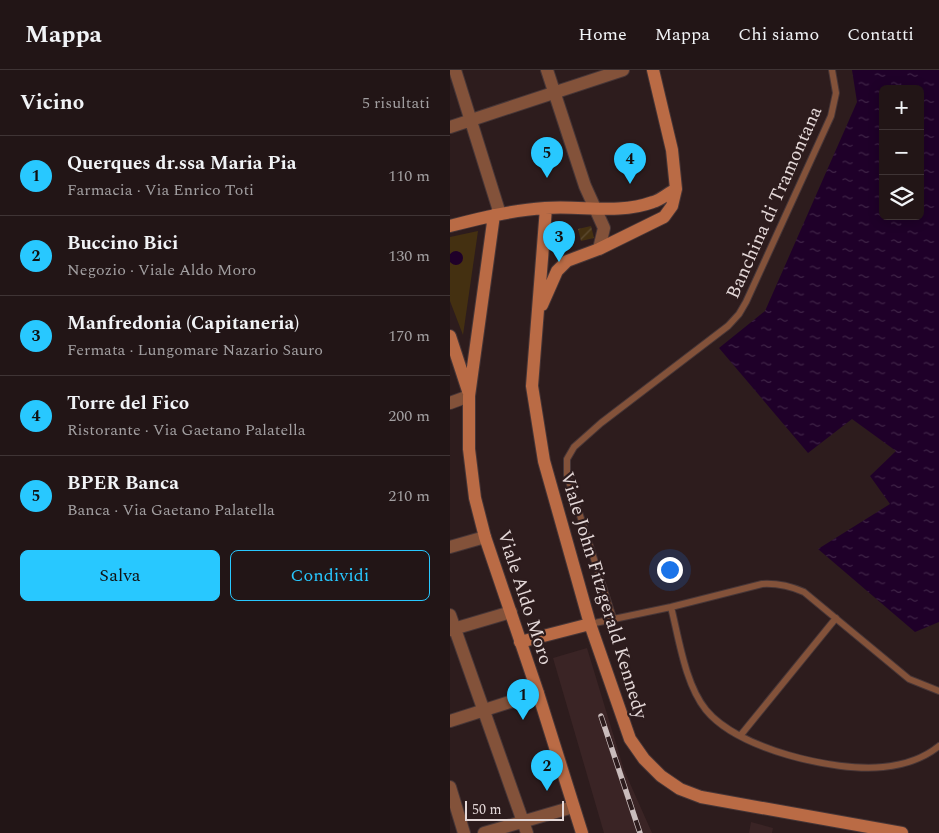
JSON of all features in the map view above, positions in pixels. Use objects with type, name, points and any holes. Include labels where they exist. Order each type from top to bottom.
[{"type":"main road","points":[[538,314],[556,271],[567,261],[599,249],[664,217],[672,206],[676,189],[672,150],[653,70]]},
{"type":"main road","points":[[450,226],[497,215],[546,208],[627,209],[654,202],[676,189]]},
{"type":"main road","name":"Viale John Fitzgerald Kennedy","points":[[546,208],[532,386],[544,462],[590,624],[630,738],[644,759],[661,776],[701,798],[902,833]]},
{"type":"main road","points":[[470,396],[497,215]]},
{"type":"main road","points":[[450,336],[470,396]]},
{"type":"main road","name":"Viale Aldo Moro","points":[[470,396],[469,449],[475,498],[485,537],[538,693],[582,833]]},
{"type":"main road","points":[[520,642],[590,624]]},
{"type":"street","points":[[455,70],[497,215]]},
{"type":"street","points":[[547,70],[585,186],[594,210],[604,228],[599,249]]},
{"type":"street","points":[[450,127],[620,70]]},
{"type":"street","points":[[450,403],[470,396]]},
{"type":"street","points":[[450,547],[485,537]]},
{"type":"street","points":[[452,629],[511,612]]},
{"type":"street","points":[[450,615],[452,629],[525,827]]},
{"type":"street","points":[[450,721],[538,693]]},
{"type":"street","points":[[450,787],[464,833]]},
{"type":"street","points":[[488,832],[525,827],[573,807]]},
{"type":"lane","name":"Banchina di Tramontana","points":[[613,618],[567,475],[567,459],[574,447],[601,423],[728,326],[739,314],[832,116],[836,93],[832,70]]},
{"type":"lane","points":[[590,624],[671,607],[762,584],[776,583],[791,586],[804,592],[909,679],[939,690]]},
{"type":"lane","points":[[671,607],[692,687],[706,710],[724,727],[740,736],[771,751],[826,764],[867,768],[900,765],[918,759],[939,746]]},
{"type":"lane","points":[[740,736],[836,618]]},
{"type":"shaded area","points":[[591,226],[594,238],[581,241],[578,229]]},
{"type":"shaded area","points":[[478,231],[463,335],[450,301],[450,237]]},
{"type":"shaded area","points":[[587,648],[624,770],[652,833],[604,833],[553,658]]},
{"type":"shaded area","points":[[751,822],[773,828],[772,833],[749,833]]},
{"type":"water","points":[[852,70],[939,70],[939,622],[915,632],[818,549],[890,504],[870,476],[896,451],[852,419],[808,453],[719,348],[765,311],[857,102]]},
{"type":"water","points":[[453,251],[459,251],[463,258],[459,265],[453,265],[449,261],[449,255]]},
{"type":"railway","points":[[601,716],[640,833]]},
{"type":"place","name":"BPER Banca","points":[[547,178]]},
{"type":"place","name":"Torre del Fico","points":[[630,184]]},
{"type":"place","name":"Manfredonia (Capitaneria)","points":[[559,262]]},
{"type":"place","name":"Querques dr.ssa Maria Pia","points":[[523,720]]},
{"type":"place","name":"Buccino Bici","points":[[547,791]]}]
